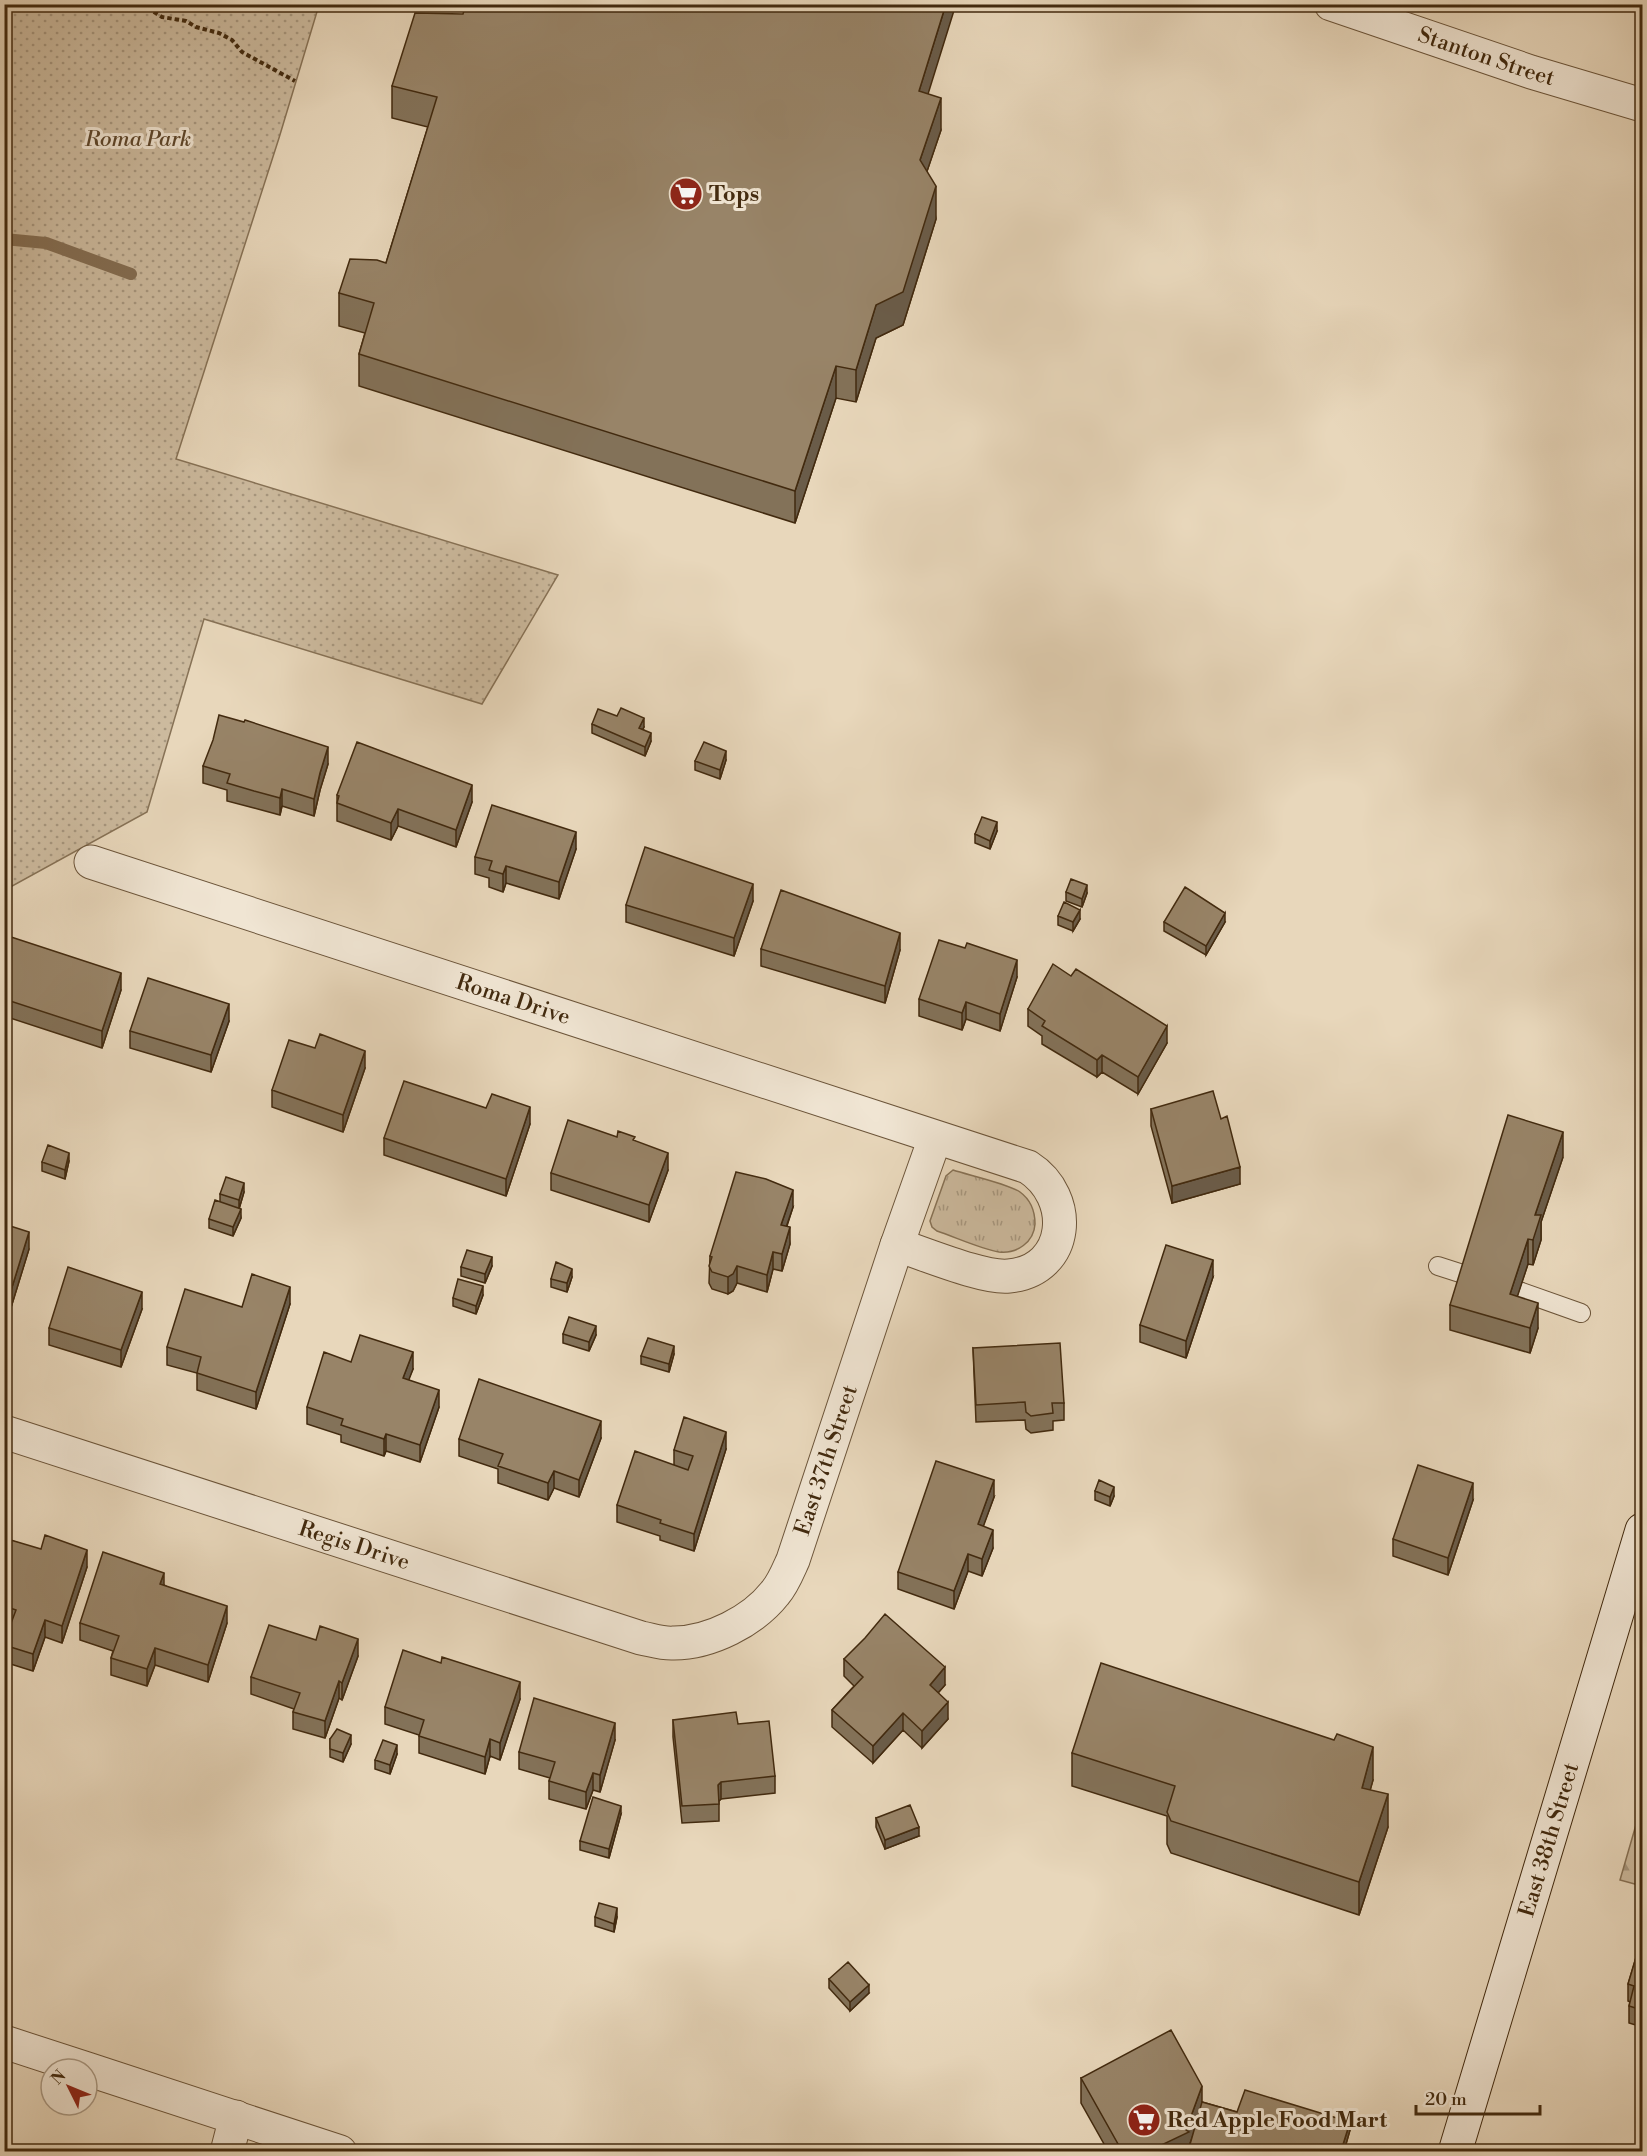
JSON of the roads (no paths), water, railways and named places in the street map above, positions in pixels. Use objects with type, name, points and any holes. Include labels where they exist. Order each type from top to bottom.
[{"type":"street","name":"Stanton Street","points":[[1331,4],[1531,72],[1642,105]]},
{"type":"street","name":"Roma Drive","points":[[91,862],[935,1138]]},
{"type":"street","points":[[897,1245],[979,1272],[1008,1277],[1028,1271],[1045,1260],[1060,1231],[1060,1215],[1055,1199],[1040,1175],[1028,1167],[935,1138]]},
{"type":"street","name":"East 37th Street","points":[[704,1637],[738,1625],[760,1610],[777,1592],[793,1560],[897,1245],[935,1138]]},
{"type":"street","name":"Regis Drive","points":[[4,1432],[641,1638],[673,1644],[704,1637]]},
{"type":"street","name":"East 38th Street","points":[[1455,2151],[1642,1530]]},
{"type":"street","points":[[4,2042],[50,2057]]},
{"type":"street","points":[[99,2073],[340,2151]]},
{"type":"street","points":[[227,2151],[236,2117]]},
{"type":"lane","points":[[1438,1266],[1466,1275]]},
{"type":"lane","points":[[1519,1291],[1581,1313]]},
{"type":"waterway","points":[[4,239],[46,243],[131,274]]},
{"type":"place","name":"Tops","points":[[686,194]]},
{"type":"place","name":"Red Apple Food Mart","points":[[1144,2120]]},
{"type":"park label","name":"Roma Park","points":[[138,139]]}]
